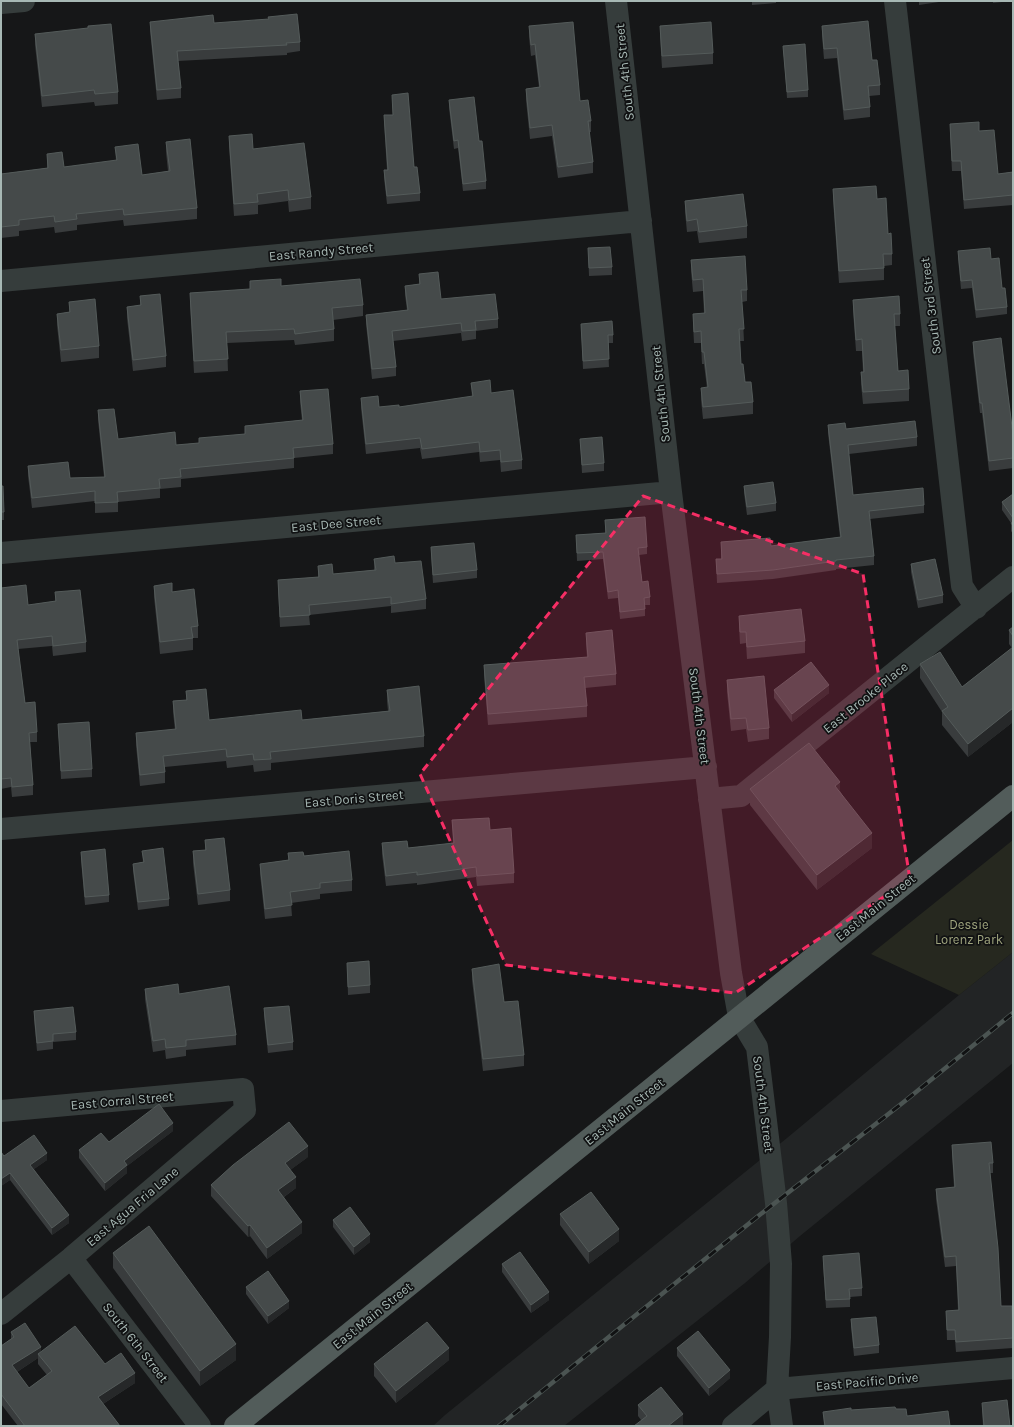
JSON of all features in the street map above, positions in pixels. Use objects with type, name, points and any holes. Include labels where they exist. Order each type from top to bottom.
[{"type":"main road","name":"East Main Street","points":[[235,1426],[1013,796]]},
{"type":"street","points":[[1,3],[24,1]]},
{"type":"street","name":"South 4th Street","points":[[616,1],[672,492],[731,973],[739,1017],[757,1047],[776,1203],[781,1264],[780,1337],[777,1389],[782,1426]]},
{"type":"street","name":"South 3rd Street","points":[[895,1],[962,586],[976,608]]},
{"type":"street","name":"East Randy Street","points":[[1,281],[641,221]]},
{"type":"street","name":"East Dee Street","points":[[1,554],[672,492]]},
{"type":"street","name":"East Brooke Place","points":[[709,799],[741,796],[1013,578]]},
{"type":"street","name":"East Doris Street","points":[[1,829],[706,766]]},
{"type":"street","name":"East Corral Street","points":[[1,1111],[243,1089]]},
{"type":"street","name":"East Agua Fria Lane","points":[[1,1314],[71,1258],[245,1110],[243,1089]]},
{"type":"street","name":"South 6th Street","points":[[71,1258],[200,1426]]},
{"type":"street","name":"East Pacific Drive","points":[[777,1389],[1013,1368]]},
{"type":"street","points":[[733,1426],[777,1389]]},
{"type":"highlighted area","points":[[643,496],[863,574],[910,880],[735,993],[506,965],[420,774]]},
{"type":"shaded area","points":[[1013,952],[1013,1063],[800,1236],[745,1283],[564,1426],[433,1426],[787,1138]]},
{"type":"green space","name":"Dessie Lorenz Park","points":[[1013,840],[1013,952],[959,995],[871,954]]},
{"type":"building","points":[[297,14],[300,42],[286,43],[287,45],[177,51],[181,88],[157,90],[150,22],[213,15],[214,23],[269,19],[268,17]]},
{"type":"building","points":[[868,21],[872,60],[877,60],[880,85],[868,86],[870,107],[844,110],[837,48],[824,49],[822,26]]},
{"type":"building","points":[[573,22],[580,101],[588,100],[591,121],[588,121],[593,162],[558,167],[552,125],[530,128],[526,89],[540,87],[535,44],[531,45],[529,26]]},
{"type":"building","points":[[711,22],[713,53],[662,56],[660,26]]},
{"type":"building","points":[[111,24],[118,92],[95,94],[94,90],[42,96],[35,34]]},
{"type":"building","points":[[805,44],[808,90],[787,92],[783,46]]},
{"type":"building","points":[[408,93],[414,167],[417,167],[420,193],[387,196],[384,170],[388,170],[384,115],[393,115],[392,95]]},
{"type":"building","points":[[474,97],[479,141],[482,141],[486,181],[463,184],[458,140],[454,141],[449,100]]},
{"type":"building","points":[[979,122],[979,131],[994,130],[998,174],[1013,172],[1013,195],[964,200],[961,161],[952,161],[950,124]]},
{"type":"building","points":[[252,134],[253,149],[304,143],[311,197],[289,200],[288,190],[257,194],[258,202],[234,204],[229,136]]},
{"type":"building","points":[[190,139],[197,208],[124,215],[123,209],[76,214],[77,219],[55,222],[54,216],[19,220],[19,225],[1,227],[1,174],[48,168],[47,154],[62,152],[64,167],[117,160],[115,147],[138,144],[142,175],[170,171],[166,142]]},
{"type":"building","points":[[876,186],[877,199],[886,198],[888,234],[891,233],[892,254],[883,254],[884,268],[839,271],[833,189]]},
{"type":"building","points":[[743,194],[747,226],[699,232],[697,219],[687,221],[685,201]]},
{"type":"building","points":[[610,247],[612,267],[589,268],[588,248]]},
{"type":"building","points":[[990,248],[991,259],[999,258],[1002,288],[1005,288],[1007,307],[976,310],[972,280],[961,281],[958,251]]},
{"type":"building","points":[[745,256],[747,290],[741,290],[744,329],[739,329],[741,364],[743,364],[745,382],[751,382],[753,402],[703,407],[701,388],[708,387],[704,352],[702,352],[701,331],[694,332],[693,314],[705,313],[703,279],[693,280],[691,260]]},
{"type":"building","points":[[438,272],[441,299],[495,294],[498,319],[475,321],[476,330],[462,331],[461,323],[392,331],[396,367],[372,369],[366,315],[408,310],[405,286],[420,284],[419,274]]},
{"type":"building","points":[[281,279],[281,286],[360,279],[363,305],[332,308],[334,329],[295,334],[294,329],[226,332],[228,359],[194,361],[190,293],[250,289],[250,281]]},
{"type":"building","points":[[160,294],[166,356],[133,360],[127,307],[141,305],[140,296]]},
{"type":"building","points":[[899,296],[900,314],[894,314],[898,371],[908,370],[909,389],[863,392],[861,372],[864,372],[862,339],[856,340],[853,300]]},
{"type":"building","points":[[95,299],[99,346],[61,350],[57,314],[70,312],[69,302]]},
{"type":"building","points":[[612,321],[613,335],[608,335],[609,359],[583,361],[581,324]]},
{"type":"building","points":[[1001,338],[1013,435],[1013,458],[989,461],[973,342]]},
{"type":"building","points":[[490,380],[491,393],[513,390],[522,460],[501,462],[500,450],[480,452],[479,442],[422,449],[420,438],[366,444],[361,398],[378,396],[379,407],[399,405],[399,407],[473,396],[471,383]]},
{"type":"building","points":[[328,389],[333,444],[293,448],[294,458],[180,469],[181,477],[159,479],[160,488],[117,492],[118,502],[95,503],[95,491],[32,498],[28,466],[68,462],[70,478],[105,477],[98,410],[114,409],[118,439],[175,432],[176,445],[199,443],[199,438],[245,434],[245,426],[303,420],[300,391]]},
{"type":"building","points":[[915,421],[917,437],[848,445],[853,495],[923,488],[924,505],[869,511],[874,556],[836,560],[773,570],[717,574],[716,559],[722,559],[721,542],[770,538],[771,546],[841,537],[828,425],[845,423],[846,429]]},
{"type":"building","points":[[602,437],[604,463],[582,465],[580,439]]},
{"type":"building","points":[[773,482],[776,503],[747,507],[744,486]]},
{"type":"building","points":[[1,486],[3,486],[4,512],[1,512]]},
{"type":"building","points":[[1013,494],[1013,518],[1002,502]]},
{"type":"building","points":[[645,517],[647,547],[638,548],[642,582],[648,581],[650,597],[644,598],[645,609],[620,612],[618,590],[608,592],[603,552],[577,553],[576,535],[606,533],[605,520]]},
{"type":"building","points":[[474,543],[477,570],[433,575],[431,547]]},
{"type":"building","points":[[394,556],[395,563],[421,561],[426,599],[391,604],[391,597],[309,605],[310,615],[280,617],[278,580],[319,577],[318,566],[332,564],[333,574],[376,570],[374,559]]},
{"type":"building","points":[[935,559],[943,595],[918,600],[911,564]]},
{"type":"building","points":[[172,583],[172,592],[194,589],[198,626],[191,627],[193,638],[160,642],[154,586]]},
{"type":"building","points":[[26,585],[28,605],[56,601],[55,592],[80,590],[86,642],[53,646],[52,636],[17,640],[25,703],[35,702],[37,732],[29,733],[33,785],[12,787],[11,778],[1,779],[1,588]]},
{"type":"building","points":[[801,609],[805,641],[747,647],[746,632],[740,632],[739,616]]},
{"type":"building","points":[[1013,627],[1013,636],[1009,630]]},
{"type":"building","points":[[612,630],[616,674],[584,677],[587,706],[488,714],[484,665],[588,657],[586,633]]},
{"type":"building","points":[[1013,647],[1013,708],[968,744],[942,711],[948,707],[920,664],[940,652],[962,687]]},
{"type":"building","points":[[811,662],[829,685],[792,714],[774,690]]},
{"type":"building","points":[[764,676],[769,728],[748,730],[746,718],[731,719],[727,680]]},
{"type":"building","points":[[419,686],[424,736],[270,752],[271,759],[254,760],[253,754],[227,757],[226,749],[163,756],[165,772],[140,775],[136,733],[176,729],[173,701],[187,700],[186,691],[206,689],[209,720],[301,710],[302,720],[390,711],[387,690]]},
{"type":"building","points":[[89,722],[92,769],[61,771],[58,724]]},
{"type":"building","points":[[809,743],[840,782],[835,786],[872,833],[817,875],[750,789]]},
{"type":"building","points":[[489,818],[490,830],[511,828],[514,873],[477,876],[476,867],[417,875],[417,872],[386,876],[382,843],[407,841],[408,848],[454,843],[452,820]]},
{"type":"building","points":[[224,838],[230,890],[198,894],[193,851],[206,850],[205,840]]},
{"type":"building","points":[[163,848],[169,899],[138,902],[133,864],[144,862],[142,851]]},
{"type":"building","points":[[105,849],[109,895],[85,897],[81,852]]},
{"type":"building","points":[[349,851],[352,880],[320,883],[320,888],[290,892],[292,905],[265,909],[260,864],[289,860],[288,853],[303,852],[304,856]]},
{"type":"building","points":[[369,961],[370,985],[348,987],[347,963]]},
{"type":"building","points":[[499,964],[504,1002],[518,1001],[524,1055],[483,1059],[472,969]]},
{"type":"building","points":[[178,984],[179,994],[229,986],[236,1035],[186,1040],[186,1046],[166,1048],[165,1039],[153,1041],[145,989]]},
{"type":"building","points":[[289,1006],[293,1042],[268,1045],[264,1008]]},
{"type":"building","points":[[73,1007],[76,1032],[53,1034],[53,1041],[37,1043],[34,1011]]},
{"type":"building","points":[[159,1104],[173,1123],[124,1161],[127,1165],[105,1183],[79,1150],[101,1133],[109,1142]]},
{"type":"building","points":[[289,1122],[308,1146],[285,1163],[296,1177],[278,1190],[302,1222],[267,1248],[250,1225],[248,1226],[211,1185],[233,1165]]},
{"type":"building","points":[[34,1135],[47,1153],[30,1165],[69,1215],[52,1228],[10,1173],[1,1179],[1,1152],[4,1156]]},
{"type":"building","points":[[991,1142],[993,1163],[989,1163],[998,1248],[1001,1306],[1012,1306],[1013,1338],[956,1342],[955,1330],[947,1330],[946,1311],[959,1310],[956,1256],[945,1257],[936,1189],[955,1187],[952,1145]]},
{"type":"building","points":[[591,1192],[619,1229],[589,1252],[560,1214]]},
{"type":"building","points":[[350,1207],[370,1234],[354,1247],[333,1220]]},
{"type":"building","points":[[149,1226],[236,1344],[200,1371],[113,1253]]},
{"type":"building","points":[[520,1252],[549,1292],[531,1305],[502,1264]]},
{"type":"building","points":[[859,1253],[862,1288],[849,1289],[850,1299],[826,1300],[823,1256]]},
{"type":"building","points":[[268,1271],[289,1301],[268,1316],[246,1287]]},
{"type":"building","points":[[876,1317],[879,1345],[854,1348],[851,1319]]},
{"type":"building","points":[[427,1322],[449,1348],[396,1391],[374,1364]]},
{"type":"building","points":[[25,1323],[41,1347],[12,1365],[29,1388],[52,1371],[38,1354],[75,1326],[105,1364],[121,1353],[135,1373],[98,1397],[120,1426],[25,1426],[1,1394],[1,1346],[14,1337],[11,1332]]},
{"type":"building","points":[[698,1331],[730,1370],[709,1388],[677,1348]]},
{"type":"building","points":[[661,1387],[683,1414],[668,1426],[634,1426],[647,1416],[638,1405]]},
{"type":"building","points":[[1007,1400],[1010,1426],[984,1426],[982,1403]]},
{"type":"building","points":[[895,1407],[896,1409],[906,1409],[907,1416],[948,1411],[950,1426],[825,1426],[823,1412],[851,1408],[851,1410]]},
{"type":"railway","points":[[499,1426],[757,1217],[905,1101],[1013,1013]]}]
